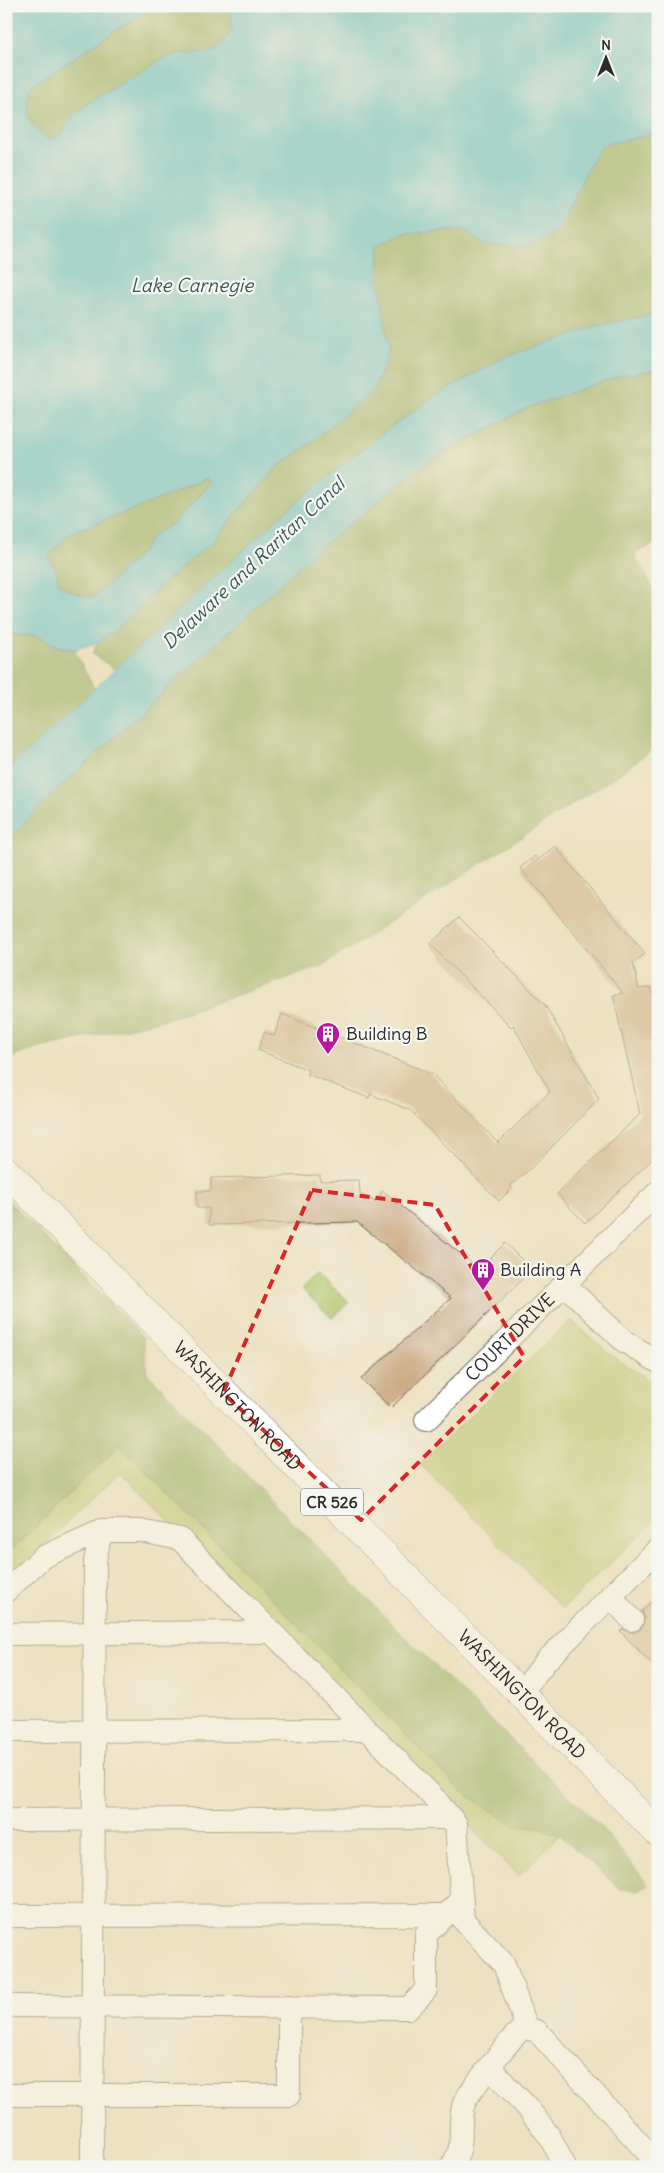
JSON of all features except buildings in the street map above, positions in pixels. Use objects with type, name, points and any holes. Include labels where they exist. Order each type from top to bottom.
[{"type":"main road","name":"WASHINGTON ROAD","points":[[6,1171],[658,1833]]},
{"type":"street","name":"COURT DRIVE","points":[[426,1420],[658,1192]]},
{"type":"street","points":[[565,1285],[624,1341],[658,1362]]},
{"type":"street","points":[[92,2167],[95,1561],[101,1531]]},
{"type":"street","points":[[6,1591],[43,1556],[101,1531],[141,1531],[180,1539],[456,1824],[454,1908],[504,1964],[527,2028]]},
{"type":"street","points":[[520,1694],[547,1660],[658,1549]]},
{"type":"street","points":[[610,1596],[632,1620]]},
{"type":"street","points":[[6,1634],[271,1632]]},
{"type":"street","points":[[6,1730],[367,1730]]},
{"type":"street","points":[[6,1820],[451,1818]]},
{"type":"street","points":[[6,1916],[93,1916],[454,1908]]},
{"type":"street","points":[[6,2006],[409,2008],[426,1990],[426,1934],[454,1908]]},
{"type":"street","points":[[6,2095],[289,2095],[289,2007]]},
{"type":"street","points":[[451,2167],[459,2156],[464,2103],[520,2030],[527,2028],[537,2031],[658,2164]]},
{"type":"street","points":[[490,2068],[527,2106],[550,2137],[565,2167]]},
{"type":"highlighted area","points":[[312,1190],[435,1205],[524,1357],[361,1520],[223,1393]]},
{"type":"green space","points":[[158,6],[227,6],[232,16],[231,33],[221,46],[205,53],[179,54],[110,89],[74,116],[61,136],[48,139],[35,127],[28,117],[27,104],[30,87],[116,30]]},
{"type":"green space","points":[[658,133],[658,313],[594,327],[506,357],[433,397],[376,438],[280,516],[116,670],[92,654],[98,642],[115,630],[169,578],[209,545],[275,469],[312,442],[375,388],[389,352],[378,273],[380,246],[403,234],[462,230],[484,244],[591,162],[602,145]]},
{"type":"green space","points":[[658,369],[658,542],[634,554],[658,597],[658,745],[619,774],[321,967],[166,1019],[40,1048],[6,1059],[6,841],[55,792],[318,549],[429,460],[529,407],[622,375]]},
{"type":"green space","points":[[209,478],[212,481],[174,523],[152,536],[143,551],[94,598],[74,593],[59,584],[57,573],[49,557],[57,546],[72,532],[145,505]]},
{"type":"green space","points":[[6,619],[11,621],[13,635],[36,635],[57,646],[74,650],[95,690],[6,771]]},
{"type":"green space","points":[[6,1198],[143,1337],[147,1373],[407,1639],[601,1827],[648,1884],[638,1891],[620,1889],[560,1835],[539,1827],[514,1825],[460,1790],[120,1445],[6,1555]]},
{"type":"green space","points":[[318,1273],[349,1302],[332,1318],[302,1289]]},
{"type":"green space","points":[[571,1320],[612,1356],[658,1386],[658,1517],[563,1609],[420,1464]]},
{"type":"green space","points":[[120,1445],[460,1790],[514,1824],[539,1827],[560,1835],[519,1876],[120,1472],[6,1581],[6,1555]]},
{"type":"water","name":"Lake Carnegie","points":[[6,6],[158,6],[116,30],[30,87],[27,105],[28,117],[35,128],[48,139],[61,136],[73,116],[99,96],[159,62],[179,54],[201,53],[217,48],[226,40],[231,31],[232,21],[227,6],[658,6],[658,133],[602,145],[591,162],[559,230],[543,241],[524,247],[484,244],[462,230],[403,234],[380,246],[378,273],[389,352],[375,388],[312,442],[275,469],[209,545],[169,578],[115,630],[98,642],[74,650],[57,646],[36,635],[13,635],[11,621],[6,619]],"holes":[[[208,478],[212,482],[174,523],[152,536],[143,551],[94,598],[74,593],[59,584],[57,573],[49,557],[57,546],[72,532],[145,505]]]},
{"type":"water","name":"Delaware and Raritan Canal","points":[[658,313],[658,369],[622,375],[529,407],[429,460],[318,549],[55,792],[6,841],[6,771],[280,516],[376,438],[433,397],[506,357],[594,327]]},
{"type":"place","name":"Building B","points":[[328,1055]]},
{"type":"place","name":"Building A","points":[[483,1291]]}]
